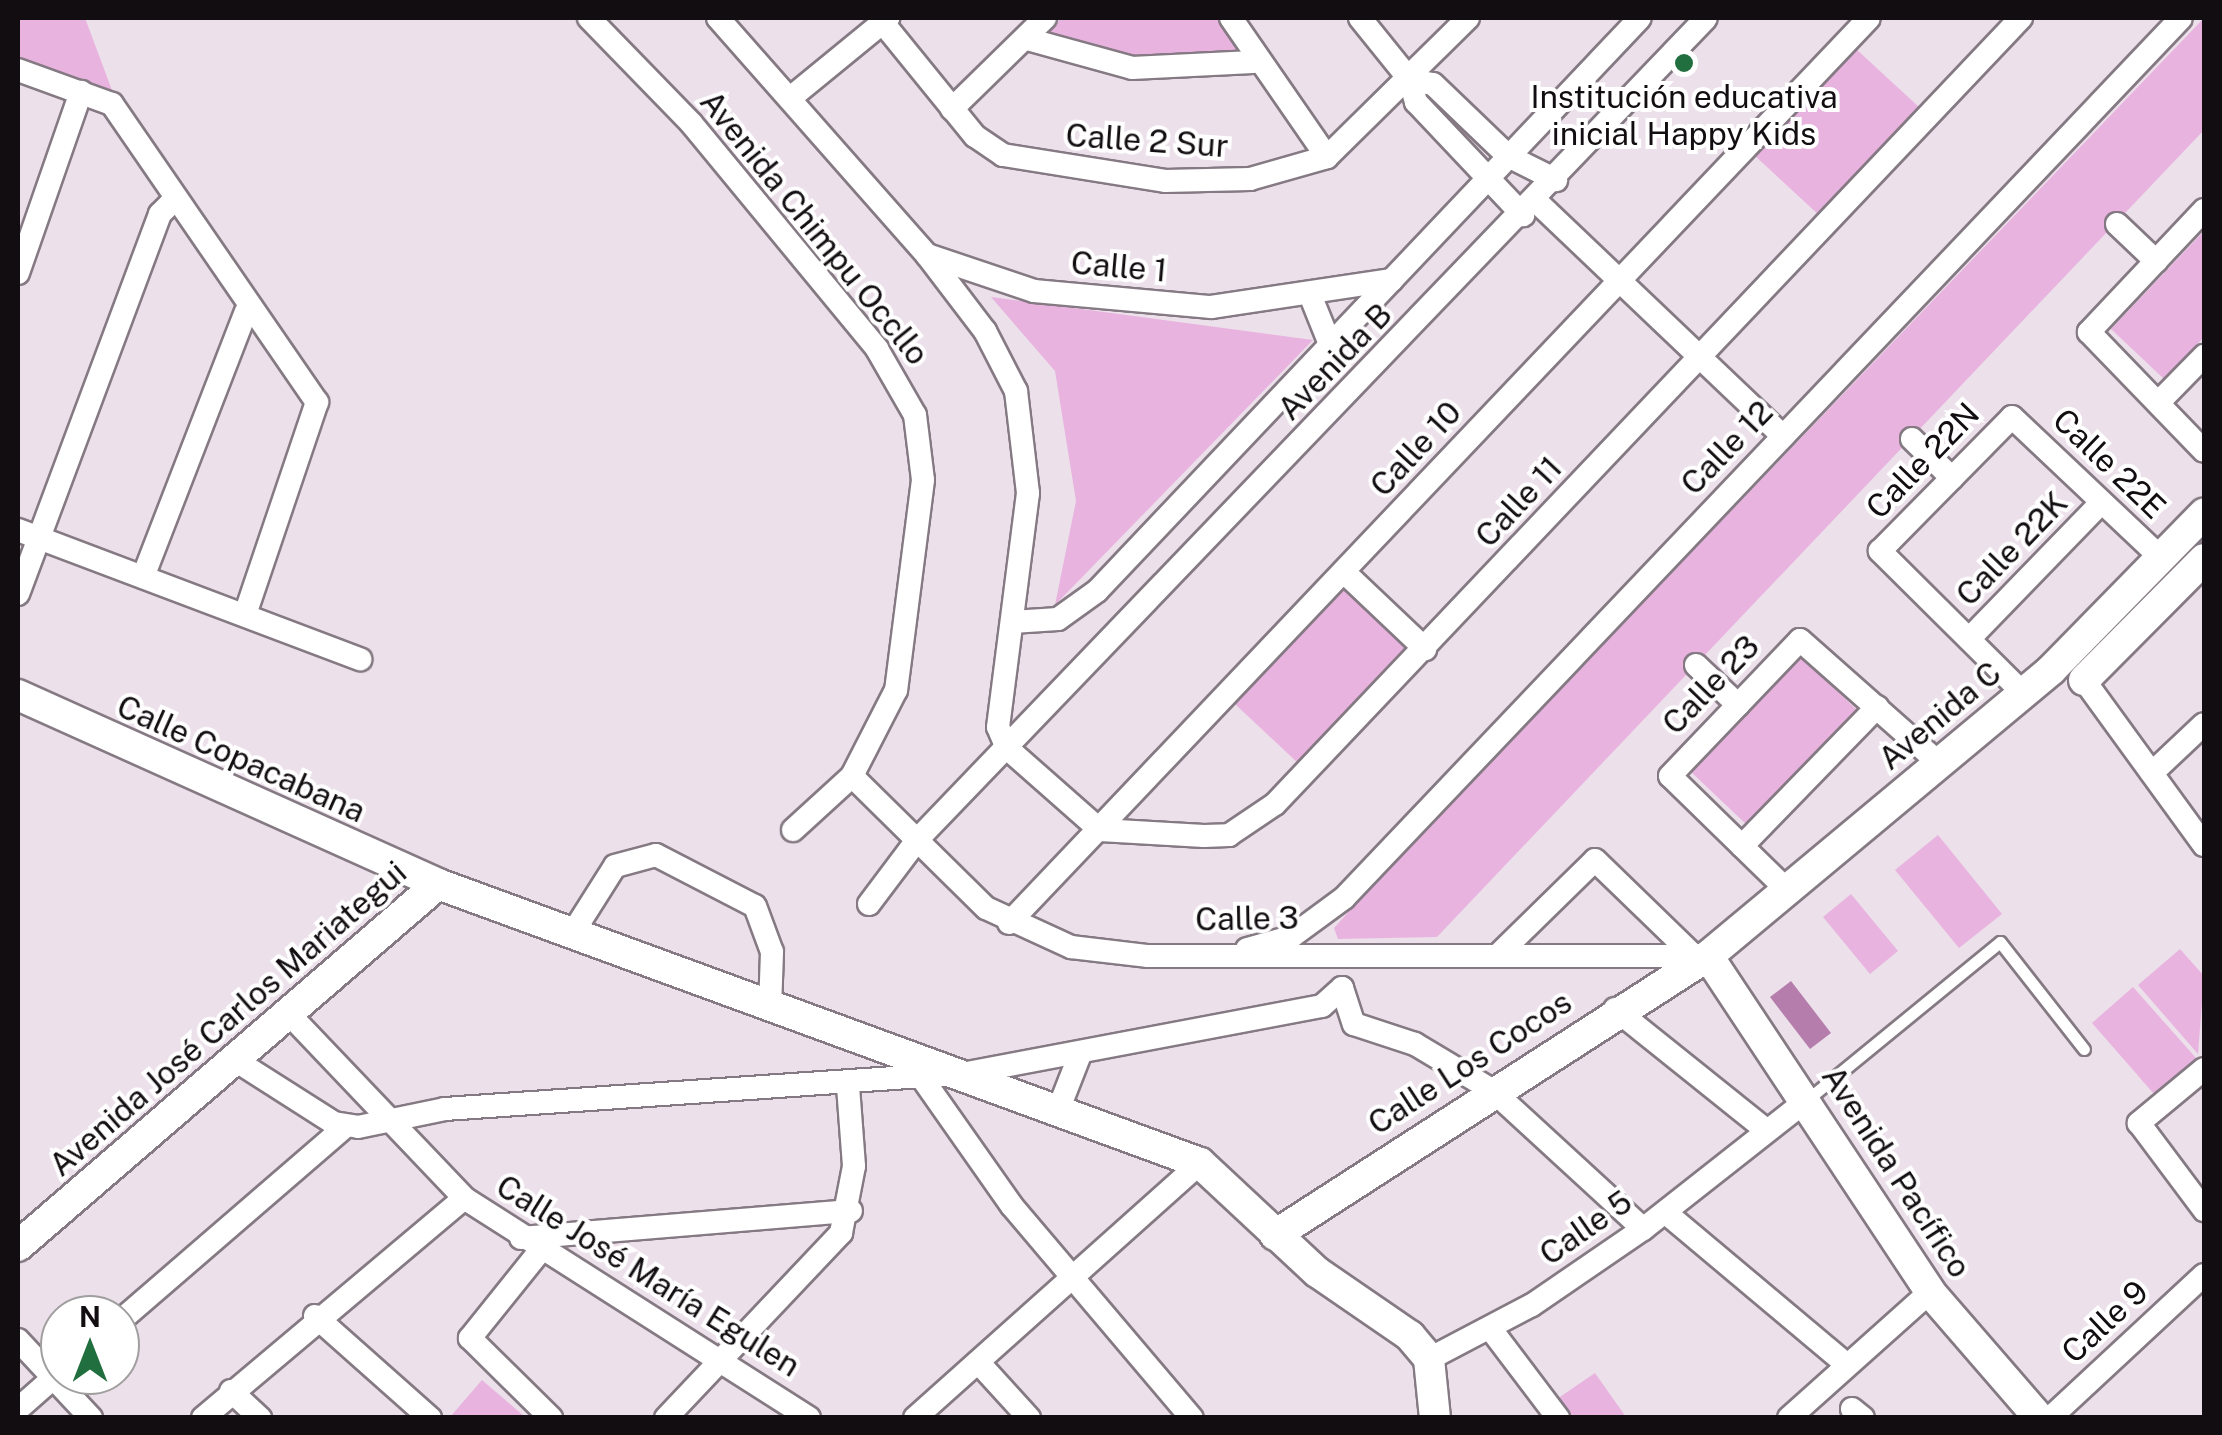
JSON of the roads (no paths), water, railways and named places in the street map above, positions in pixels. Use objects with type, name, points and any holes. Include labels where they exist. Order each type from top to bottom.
[{"type":"street","name":"Avenida Chimpu Occllo","points":[[589,18],[852,319],[915,415],[923,480],[896,690],[852,776],[793,830]]},
{"type":"street","name":"Avenida Chimpu Occllo","points":[[718,18],[794,95],[926,256],[985,331],[1016,391],[1028,493],[998,727],[1006,748]]},
{"type":"street","points":[[952,109],[1045,18]]},
{"type":"street","points":[[1230,18],[1253,62],[1327,157]]},
{"type":"street","points":[[1360,18],[1410,80],[1416,102],[1493,174],[1499,197],[1530,208],[1619,280],[1783,436]]},
{"type":"street","name":"Calle 2 Sur","points":[[884,19],[952,109],[1003,155],[1104,176],[1250,179],[1327,157],[1410,80],[1468,18]]},
{"type":"street","name":"Avenida B","points":[[1012,622],[1036,625],[1078,608],[1640,18]]},
{"type":"street","name":"Avenida B","points":[[1006,748],[1530,208],[1706,18]]},
{"type":"street","name":"Calle 10","points":[[1009,923],[1868,18]]},
{"type":"street","name":"Calle 11","points":[[1100,830],[1204,836],[1256,822],[1425,649],[2022,18]]},
{"type":"street","name":"Calle 12","points":[[1247,949],[1319,921],[2181,18]]},
{"type":"street","points":[[794,95],[884,19]]},
{"type":"street","points":[[1027,38],[1132,68],[1253,62]]},
{"type":"street","points":[[18,70],[112,104],[246,311],[317,402],[245,615]]},
{"type":"street","points":[[1410,80],[1432,84],[1508,156],[1556,180]]},
{"type":"street","points":[[18,273],[81,92]]},
{"type":"street","points":[[18,594],[160,214],[174,200]]},
{"type":"street","points":[[2204,210],[2089,332],[2204,451]]},
{"type":"street","points":[[2117,224],[2156,261]]},
{"type":"street","name":"Calle 1","points":[[926,256],[1034,291],[1124,302],[1311,298],[1392,280]]},
{"type":"street","points":[[1311,298],[1330,344]]},
{"type":"street","points":[[143,577],[246,311]]},
{"type":"street","points":[[2158,404],[2204,356]]},
{"type":"street","name":"Calle 22N","points":[[1969,640],[1880,551],[2012,416]]},
{"type":"street","name":"Calle 22E","points":[[2012,416],[2161,558]]},
{"type":"street","points":[[1912,439],[1952,478]]},
{"type":"street","name":"Calle 22K","points":[[1969,640],[2101,504]]},
{"type":"street","name":"Avenida C","points":[[1700,955],[1786,890],[2022,693],[2204,514]]},
{"type":"street","points":[[18,530],[360,659]]},
{"type":"street","points":[[2204,559],[2084,680],[2204,844]]},
{"type":"street","points":[[1344,572],[1425,649]]},
{"type":"street","name":"Calle 23","points":[[1742,846],[1670,776],[1800,640],[1876,708]]},
{"type":"street","points":[[1969,640],[2022,693]]},
{"type":"street","points":[[1696,666],[1738,705]]},
{"type":"street","name":"Calle Copacabana","points":[[18,694],[438,884],[770,1008],[967,1073],[1200,1163]]},
{"type":"street","points":[[1786,890],[1742,846],[1876,708],[1939,763]]},
{"type":"street","points":[[2152,773],[2204,724]]},
{"type":"street","points":[[870,904],[917,840],[1006,748],[1100,830]]},
{"type":"street","name":"Calle 3","points":[[852,776],[1009,923],[1103,953],[1247,949],[1700,955]]},
{"type":"street","points":[[572,934],[616,866],[656,855],[754,906],[772,952],[770,1008]]},
{"type":"street","points":[[1499,954],[1595,860],[1700,955]]},
{"type":"street","name":"Avenida José Carlos Mariategui","points":[[18,1246],[438,884]]},
{"type":"street","points":[[1319,921],[1333,950],[1354,1024],[1371,1036],[1414,1044],[1492,1090],[1643,1228]]},
{"type":"street","name":"Calle Los Cocos","points":[[1275,1236],[1700,955]]},
{"type":"street","name":"Avenida Pacífico","points":[[1700,955],[1808,1098],[1930,1292],[2039,1418]]},
{"type":"street","points":[[140,1304],[346,1126],[382,1120],[848,1087],[967,1073],[1078,1056],[1322,1006],[1342,988]]},
{"type":"street","points":[[1614,1009],[1766,1130]]},
{"type":"street","name":"Calle José María Egulen","points":[[290,1014],[382,1120],[464,1198],[531,1244],[722,1358],[809,1418]]},
{"type":"street","points":[[1059,1108],[1078,1056]]},
{"type":"street","points":[[236,1060],[346,1126]]},
{"type":"street","points":[[2204,1069],[2138,1124],[2204,1210]]},
{"type":"street","points":[[922,1078],[1074,1279],[1192,1418]]},
{"type":"street","points":[[666,1418],[841,1233],[851,1211],[848,1087]]},
{"type":"street","name":"Calle 5","points":[[1429,1359],[1490,1328],[1666,1213],[1808,1098]]},
{"type":"street","points":[[915,1418],[1200,1163],[1275,1236],[1429,1359],[1435,1418]]},
{"type":"street","points":[[203,1418],[315,1316],[464,1198]]},
{"type":"street","points":[[551,1418],[470,1338],[531,1244],[851,1211]]},
{"type":"street","points":[[1666,1213],[1846,1364]]},
{"type":"street","name":"Calle 9","points":[[2050,1418],[2204,1275]]},
{"type":"street","points":[[1789,1418],[1930,1292]]},
{"type":"street","points":[[315,1316],[430,1418]]},
{"type":"street","points":[[1490,1328],[1558,1418]]},
{"type":"street","points":[[18,1340],[40,1362]]},
{"type":"street","points":[[978,1362],[1030,1418]]},
{"type":"street","points":[[18,1409],[40,1390]]},
{"type":"street","points":[[231,1391],[260,1418]]},
{"type":"street","points":[[71,1395],[91,1418]]},
{"type":"lane","points":[[1808,1098],[2000,942],[2084,1048]]},
{"type":"place","name":"Institución educativa inicial Happy Kids","points":[[1684,63]]}]
